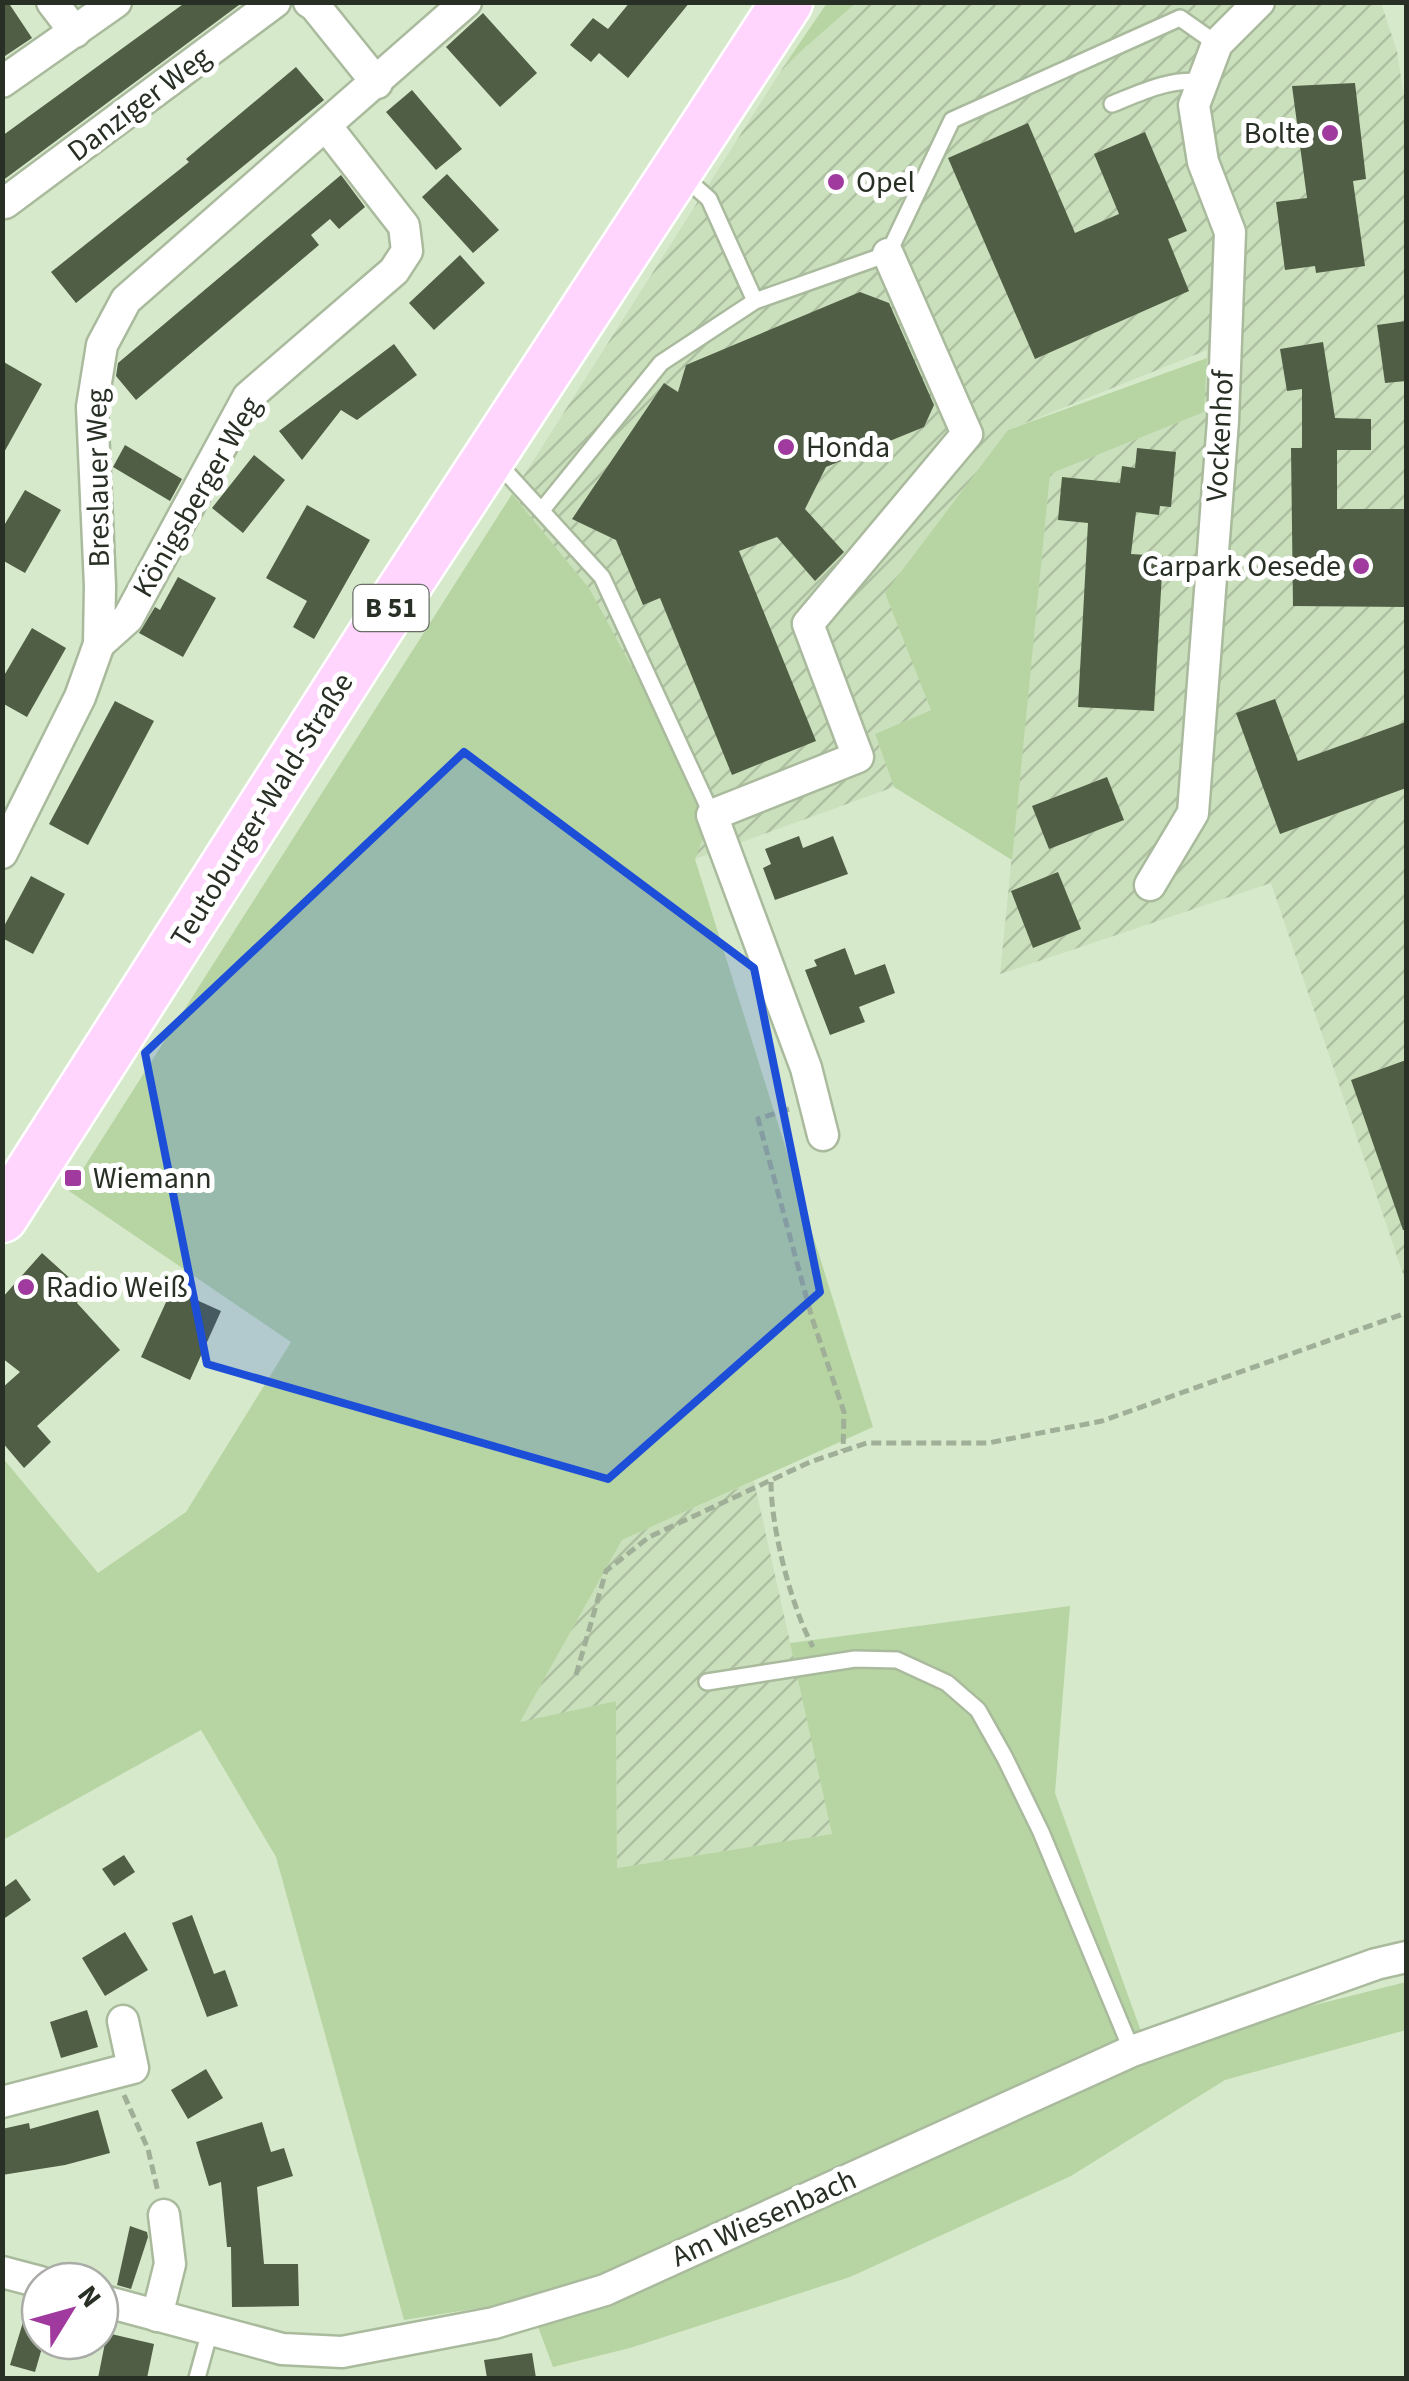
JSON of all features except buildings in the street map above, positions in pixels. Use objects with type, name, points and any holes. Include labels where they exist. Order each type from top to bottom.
[{"type":"main road","name":"Teutoburger-Wald-Straße","points":[[2,1217],[377,629],[787,2]]},
{"type":"street","points":[[52,2],[75,32]]},
{"type":"street","points":[[6,84],[116,2]]},
{"type":"street","name":"Danziger Weg","points":[[2,201],[5,204],[275,2]]},
{"type":"street","points":[[309,2],[377,83]]},
{"type":"street","name":"Breslauer Weg","points":[[2,853],[80,697],[99,644],[92,408],[99,358],[108,333],[126,300],[466,2]]},
{"type":"street","name":"Vockenhof","points":[[1150,885],[1193,814],[1223,421],[1230,232],[1203,162],[1194,105],[1217,44],[1259,2]]},
{"type":"street","name":"Königsberger Weg","points":[[99,644],[128,618],[248,398],[394,271],[407,251],[404,226],[326,127]]},
{"type":"street","points":[[823,1136],[806,1068],[712,816],[858,757],[808,624],[967,434],[888,254]]},
{"type":"street","name":"Am Wiesenbach","points":[[120,2306],[282,2349],[342,2352],[494,2323],[605,2290],[1132,2051],[1376,1964],[1406,1957]]},
{"type":"street","points":[[2,2102],[133,2068],[123,2021]]},
{"type":"street","points":[[157,2316],[170,2264],[164,2215]]},
{"type":"lane","points":[[542,510],[661,363],[755,300],[888,254],[952,120],[1180,18],[1217,44]]},
{"type":"lane","points":[[1112,104],[1168,82],[1202,82]]},
{"type":"lane","points":[[676,170],[709,199],[755,300]]},
{"type":"lane","points":[[491,456],[602,577],[712,816]]},
{"type":"lane","points":[[707,1682],[855,1659],[898,1660],[947,1682],[978,1710],[1040,1832],[1132,2051]]},
{"type":"lane","points":[[197,2378],[210,2331]]},
{"type":"path","points":[[814,1101],[758,1118],[812,1318],[844,1412],[843,1451]]},
{"type":"path","points":[[576,1675],[606,1571],[649,1537],[810,1462],[867,1443],[988,1443],[1102,1421],[1406,1313]]},
{"type":"path","points":[[771,1482],[771,1502],[796,1613],[823,1664]]},
{"type":"path","points":[[114,2074],[148,2149],[164,2215]]},
{"type":"highlighted area","points":[[464,752],[754,968],[820,1292],[608,1479],[207,1364],[145,1053]]},
{"type":"shaded area","points":[[827,3],[856,3],[784,66]]},
{"type":"shaded area","points":[[856,3],[1381,3],[1397,51],[1406,110],[1406,1283],[1271,883],[1000,974],[1050,474],[1204,412],[1207,350],[1008,430],[931,710],[875,734],[894,787],[695,859],[589,588],[512,494],[784,66]]},
{"type":"shaded area","points":[[1207,358],[1204,412],[1050,474],[1012,860],[894,787],[875,734],[931,710],[885,593],[1008,430]]},
{"type":"shaded area","points":[[512,494],[589,588],[712,815],[695,859],[873,1427],[622,1540],[520,1722],[616,1701],[617,1868],[832,1834],[790,1643],[1070,1606],[1055,1793],[1151,2059],[1271,2016],[1406,1982],[1406,2030],[1225,2080],[1071,2176],[850,2277],[630,2348],[553,2367],[528,2300],[404,2320],[276,1857],[201,1730],[3,1840],[2,1457],[98,1573],[186,1512],[291,1342],[69,1191]]},
{"type":"shaded area","points":[[754,1481],[833,1834],[617,1868],[616,1701],[519,1723],[622,1540]]},
{"type":"place","name":"Bolte","points":[[1330,133]]},
{"type":"place","name":"Opel","points":[[836,182]]},
{"type":"place","name":"Honda","points":[[786,447]]},
{"type":"place","name":"Carpark Oesede","points":[[1361,566]]},
{"type":"place","name":"Wiemann","points":[[73,1178]]},
{"type":"place","name":"Radio Weiß","points":[[26,1287]]}]
